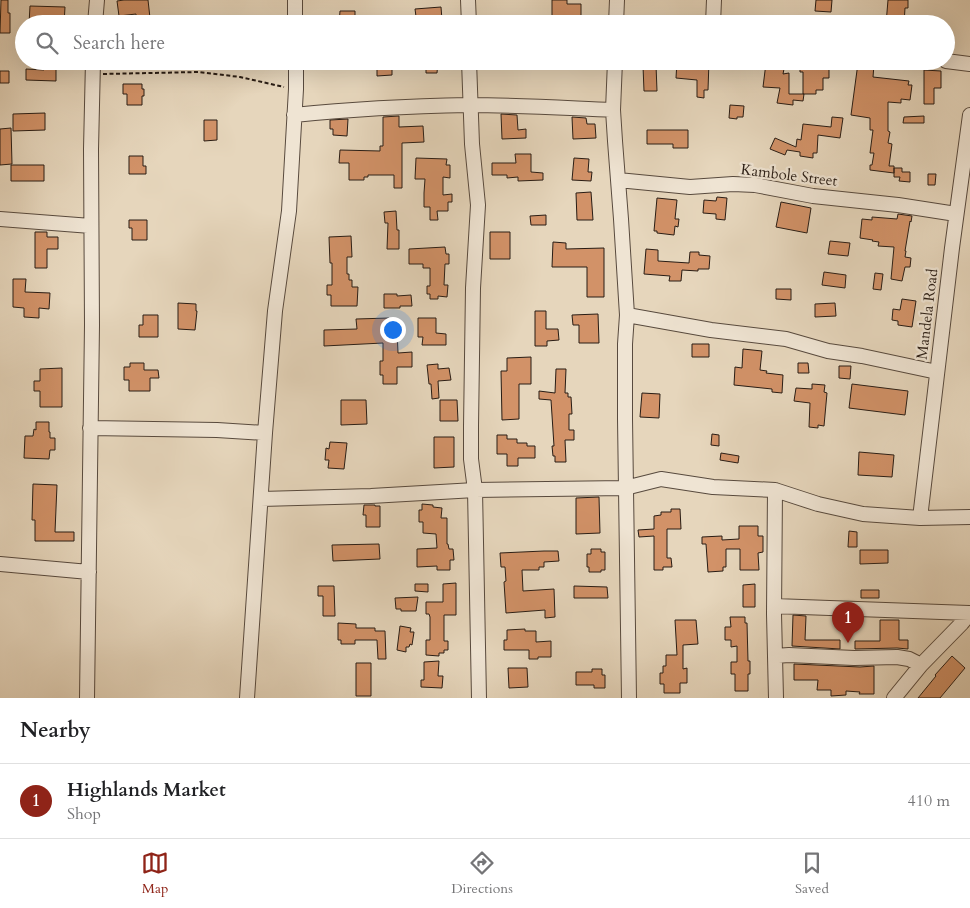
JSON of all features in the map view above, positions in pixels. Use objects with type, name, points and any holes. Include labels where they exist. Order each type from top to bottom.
[{"type":"street","points":[[95,15],[96,0]]},
{"type":"street","points":[[295,15],[296,0]]},
{"type":"street","points":[[468,0],[469,15]]},
{"type":"street","points":[[616,15],[617,0]]},
{"type":"street","points":[[713,15],[714,0]]},
{"type":"street","points":[[955,62],[970,64]]},
{"type":"street","points":[[87,698],[93,70]]},
{"type":"street","points":[[247,698],[275,311],[289,211],[296,70]]},
{"type":"street","points":[[470,70],[470,105],[478,205],[473,288],[471,459],[475,490],[479,698]]},
{"type":"street","points":[[615,70],[613,110],[627,315],[624,419],[629,698]]},
{"type":"street","points":[[294,115],[333,111],[470,105],[613,110]]},
{"type":"street","name":"Mandela Road","points":[[920,518],[956,214],[970,114]]},
{"type":"street","name":"Kambole Street","points":[[618,180],[690,187],[733,184],[755,185],[813,196],[898,205],[956,214]]},
{"type":"street","points":[[0,219],[91,226]]},
{"type":"street","points":[[627,315],[711,330],[786,339],[828,351],[862,356],[937,372]]},
{"type":"street","points":[[90,428],[265,433]]},
{"type":"street","points":[[261,499],[371,496],[475,490],[625,488],[661,480],[713,487],[775,490],[818,504],[863,514],[920,518],[970,517]]},
{"type":"street","points":[[775,490],[774,606],[776,698]]},
{"type":"street","points":[[0,564],[89,572]]},
{"type":"street","points":[[774,606],[970,613]]},
{"type":"street","points":[[894,698],[970,613]]},
{"type":"street","points":[[775,656],[897,657],[909,659],[922,665]]},
{"type":"path","points":[[146,70],[198,72],[234,76],[296,89]]},
{"type":"building","points":[[1,0],[8,0],[10,33],[0,33]]},
{"type":"building","points":[[148,0],[150,15],[119,15],[117,1]]},
{"type":"building","points":[[552,0],[567,0],[567,4],[581,4],[581,15],[552,15]]},
{"type":"building","points":[[816,0],[832,0],[831,12],[815,11]]},
{"type":"building","points":[[888,0],[908,0],[908,8],[905,8],[905,15],[887,15]]},
{"type":"building","points":[[30,6],[65,7],[65,15],[30,15]]},
{"type":"building","points":[[441,7],[442,15],[416,15],[415,9]]},
{"type":"building","points":[[340,11],[355,11],[355,15],[340,15]]},
{"type":"building","points":[[26,70],[56,70],[56,81],[26,80]]},
{"type":"building","points":[[377,70],[392,70],[392,75],[377,76]]},
{"type":"building","points":[[426,70],[437,70],[437,73],[426,73]]},
{"type":"building","points":[[643,70],[656,70],[657,91],[644,91]]},
{"type":"building","points":[[676,70],[709,70],[708,90],[704,90],[704,98],[697,97],[697,80],[676,78]]},
{"type":"building","points":[[765,70],[784,70],[783,74],[789,73],[789,94],[804,94],[803,101],[793,100],[793,105],[777,103],[780,88],[763,87]]},
{"type":"building","points":[[800,70],[829,70],[829,78],[823,78],[823,90],[816,90],[816,94],[803,94],[803,72],[800,72]]},
{"type":"building","points":[[857,70],[874,70],[873,77],[909,81],[908,85],[912,85],[910,100],[901,99],[901,103],[888,102],[888,131],[890,132],[888,143],[892,144],[889,166],[894,166],[894,173],[870,170],[874,153],[870,153],[873,130],[870,130],[870,118],[851,115]]},
{"type":"building","points":[[924,70],[941,71],[941,88],[934,88],[934,104],[924,104]]},
{"type":"building","points":[[0,71],[9,71],[9,83],[0,83]]},
{"type":"building","points":[[123,84],[142,84],[144,96],[142,96],[142,105],[127,105],[127,94],[123,94]]},
{"type":"building","points":[[730,105],[744,106],[743,117],[737,117],[737,119],[729,118]]},
{"type":"building","points":[[45,113],[45,130],[13,131],[13,114]]},
{"type":"building","points":[[501,114],[517,115],[518,130],[526,129],[526,138],[502,139]]},
{"type":"building","points":[[399,116],[399,127],[423,126],[424,142],[402,143],[402,188],[394,188],[394,175],[368,175],[368,177],[364,177],[364,180],[349,180],[349,163],[339,163],[340,150],[380,151],[380,146],[383,146],[383,117]]},
{"type":"building","points":[[924,116],[924,123],[903,123],[904,117]]},
{"type":"building","points":[[572,117],[586,118],[587,124],[595,124],[596,138],[573,139]]},
{"type":"building","points":[[832,117],[843,118],[840,138],[818,135],[817,153],[813,153],[813,158],[800,156],[800,152],[787,150],[785,155],[770,149],[775,138],[796,147],[797,139],[801,140],[803,124],[831,127]]},
{"type":"building","points":[[348,119],[347,136],[333,135],[333,129],[330,129],[330,120]]},
{"type":"building","points":[[204,120],[217,120],[217,140],[204,141]]},
{"type":"building","points":[[11,128],[12,164],[0,165],[0,129]]},
{"type":"building","points":[[647,130],[688,130],[688,148],[673,148],[673,144],[647,144]]},
{"type":"building","points":[[515,154],[531,154],[531,172],[543,173],[543,180],[518,181],[518,177],[507,178],[507,175],[492,175],[492,163],[516,163]]},
{"type":"building","points":[[129,156],[143,156],[143,166],[146,166],[146,174],[129,174]]},
{"type":"building","points":[[416,158],[447,159],[446,165],[450,165],[450,178],[443,177],[443,195],[452,194],[452,202],[448,202],[448,211],[437,211],[438,220],[430,220],[430,207],[424,207],[425,179],[415,179]]},
{"type":"building","points":[[574,158],[589,159],[588,172],[592,172],[591,181],[572,180]]},
{"type":"building","points":[[11,165],[44,165],[44,181],[11,181]]},
{"type":"building","points":[[894,168],[902,168],[902,172],[910,172],[910,182],[899,181],[900,177],[894,177]]},
{"type":"building","points":[[928,174],[936,174],[935,185],[928,185]]},
{"type":"building","points":[[591,192],[593,220],[577,220],[576,193]]},
{"type":"building","points":[[717,197],[727,198],[725,220],[716,219],[716,214],[703,213],[704,200],[716,201]]},
{"type":"building","points":[[657,198],[677,200],[675,219],[679,219],[678,227],[675,226],[674,235],[654,231]]},
{"type":"building","points":[[781,202],[811,208],[807,233],[776,227]]},
{"type":"building","points":[[396,211],[399,249],[387,249],[388,223],[385,223],[384,212]]},
{"type":"building","points":[[898,214],[912,216],[905,251],[905,257],[911,258],[910,267],[905,267],[902,281],[891,279],[894,247],[878,246],[879,242],[860,238],[862,219],[872,220],[872,217],[897,219]]},
{"type":"building","points":[[546,215],[546,225],[531,225],[530,216]]},
{"type":"building","points":[[129,220],[147,220],[147,240],[132,240],[132,228],[129,228]]},
{"type":"building","points":[[35,232],[47,232],[47,237],[58,237],[58,249],[47,249],[47,268],[35,268]]},
{"type":"building","points":[[490,232],[510,232],[510,259],[490,259]]},
{"type":"building","points":[[351,236],[352,257],[347,257],[347,274],[349,274],[349,280],[352,280],[352,287],[358,287],[357,306],[331,306],[331,295],[327,295],[327,285],[332,285],[329,237]]},
{"type":"building","points":[[830,241],[850,243],[848,256],[828,254]]},
{"type":"building","points":[[553,242],[566,243],[566,249],[604,248],[604,297],[587,297],[587,267],[552,267]]},
{"type":"building","points":[[445,247],[446,254],[449,254],[449,264],[445,264],[444,285],[448,285],[447,297],[438,296],[438,299],[430,299],[430,294],[427,294],[427,286],[430,286],[430,268],[423,268],[423,264],[409,264],[409,249]]},
{"type":"building","points":[[646,249],[658,250],[658,261],[689,263],[690,252],[699,252],[699,255],[710,256],[709,269],[698,269],[698,271],[682,270],[681,281],[669,281],[670,276],[644,274]]},
{"type":"building","points":[[824,272],[846,275],[845,288],[822,285]]},
{"type":"building","points":[[875,273],[883,274],[881,290],[873,289]]},
{"type":"building","points":[[13,279],[26,279],[25,292],[50,293],[49,309],[39,308],[39,318],[24,317],[24,308],[13,307]]},
{"type":"building","points":[[776,289],[791,289],[791,300],[776,299]]},
{"type":"building","points":[[384,294],[397,294],[397,296],[411,295],[412,306],[384,308]]},
{"type":"building","points":[[902,299],[916,301],[912,327],[898,325],[898,321],[892,320],[893,309],[900,310]]},
{"type":"building","points":[[178,303],[196,304],[195,330],[178,329]]},
{"type":"building","points":[[835,303],[836,316],[815,317],[815,304]]},
{"type":"building","points":[[535,311],[546,311],[546,329],[558,329],[559,340],[547,341],[547,346],[535,346]]},
{"type":"building","points":[[598,314],[599,343],[579,343],[579,325],[573,325],[572,315]]},
{"type":"building","points":[[143,315],[158,315],[158,337],[139,337],[139,325],[143,325]]},
{"type":"building","points":[[389,318],[389,329],[397,329],[398,353],[412,352],[412,367],[397,367],[397,384],[383,384],[383,375],[380,375],[380,361],[383,361],[383,343],[324,346],[324,330],[357,329],[356,319]]},
{"type":"building","points":[[418,318],[436,318],[436,333],[446,334],[446,345],[422,345],[423,337],[418,337]]},
{"type":"building","points":[[692,344],[709,344],[709,357],[692,357]]},
{"type":"building","points":[[743,349],[762,351],[760,370],[767,371],[766,373],[783,375],[782,393],[772,392],[772,389],[734,385],[735,367],[742,368]]},
{"type":"building","points":[[531,357],[531,384],[519,384],[519,419],[502,420],[501,371],[507,371],[507,358]]},
{"type":"building","points":[[130,363],[144,363],[144,370],[158,370],[159,378],[150,378],[150,391],[129,391],[129,380],[124,380],[124,367],[130,367]]},
{"type":"building","points":[[798,363],[808,363],[809,373],[798,373]]},
{"type":"building","points":[[438,364],[438,369],[449,368],[451,380],[438,381],[439,398],[432,399],[427,365]]},
{"type":"building","points":[[839,366],[851,366],[850,379],[839,378]]},
{"type":"building","points":[[62,368],[62,407],[40,407],[40,391],[34,391],[34,381],[40,381],[40,369]]},
{"type":"building","points":[[556,369],[566,369],[565,393],[568,393],[568,397],[571,397],[572,414],[569,414],[569,430],[574,430],[574,440],[565,440],[566,462],[555,462],[555,456],[553,456],[551,400],[539,399],[539,391],[555,393]]},
{"type":"building","points":[[812,384],[825,385],[824,392],[827,393],[824,426],[818,425],[818,428],[809,427],[810,403],[794,401],[796,388],[812,389]]},
{"type":"building","points":[[852,384],[908,391],[905,415],[849,408]]},
{"type":"building","points":[[642,393],[660,394],[659,418],[640,417]]},
{"type":"building","points":[[341,400],[366,400],[367,424],[341,425]]},
{"type":"building","points":[[440,400],[457,400],[458,421],[440,421]]},
{"type":"building","points":[[36,422],[49,422],[50,438],[55,438],[55,450],[50,450],[49,459],[24,458],[25,436],[33,436],[34,429],[36,430]]},
{"type":"building","points":[[712,434],[719,435],[719,446],[711,445]]},
{"type":"building","points":[[497,435],[507,435],[507,439],[517,439],[517,443],[527,443],[527,446],[535,446],[535,458],[518,458],[518,466],[507,466],[507,454],[497,454]]},
{"type":"building","points":[[434,437],[454,437],[454,467],[434,468]]},
{"type":"building","points":[[330,442],[347,443],[344,469],[328,468],[329,460],[325,460],[326,448],[329,449]]},
{"type":"building","points":[[859,452],[894,455],[892,477],[858,475]]},
{"type":"building","points":[[721,453],[739,456],[738,463],[720,460]]},
{"type":"building","points":[[33,484],[57,485],[55,532],[74,532],[74,541],[35,541],[35,520],[32,520]]},
{"type":"building","points":[[599,497],[600,533],[576,534],[576,498]]},
{"type":"building","points":[[422,504],[442,508],[441,518],[447,518],[447,544],[449,549],[453,549],[454,560],[450,560],[450,570],[437,570],[437,566],[417,567],[417,549],[437,548],[436,534],[423,533],[423,522],[419,522],[419,510],[422,510]]},
{"type":"building","points":[[364,505],[380,506],[380,527],[366,527],[366,515],[363,515]]},
{"type":"building","points":[[671,509],[680,509],[681,529],[667,529],[667,558],[671,558],[672,567],[654,570],[654,536],[639,537],[638,530],[654,529],[654,516],[661,515],[661,512],[671,512]]},
{"type":"building","points":[[739,526],[758,526],[758,536],[763,536],[763,552],[758,553],[759,570],[740,570],[740,549],[726,549],[726,567],[723,567],[723,571],[708,572],[706,544],[702,544],[702,537],[722,536],[722,540],[739,539]]},
{"type":"building","points":[[849,531],[857,532],[857,547],[848,547]]},
{"type":"building","points":[[379,544],[380,559],[333,561],[332,545]]},
{"type":"building","points":[[591,549],[601,549],[601,552],[605,552],[605,570],[589,572],[587,554],[591,554]]},
{"type":"building","points":[[860,550],[888,550],[888,563],[860,564]]},
{"type":"building","points":[[558,551],[559,561],[544,562],[544,567],[539,567],[539,570],[522,570],[523,591],[554,589],[555,617],[545,618],[545,610],[506,613],[505,567],[501,567],[500,553]]},
{"type":"building","points":[[456,583],[456,615],[444,615],[444,641],[448,641],[448,650],[444,650],[444,653],[439,653],[439,656],[426,655],[426,640],[430,640],[430,617],[429,614],[426,614],[426,602],[443,602],[443,584]]},
{"type":"building","points":[[415,584],[428,584],[428,592],[415,591]]},
{"type":"building","points":[[755,584],[755,607],[743,607],[743,585]]},
{"type":"building","points":[[318,586],[334,586],[335,616],[323,616],[323,596],[318,596]]},
{"type":"building","points":[[574,586],[607,587],[608,598],[574,598]]},
{"type":"building","points":[[861,590],[879,590],[879,598],[861,598]]},
{"type":"building","points":[[418,597],[416,611],[396,609],[395,598]]},
{"type":"building","points":[[793,615],[806,616],[805,640],[840,640],[840,649],[792,646]]},
{"type":"building","points":[[730,617],[745,617],[745,623],[747,623],[748,661],[750,661],[748,691],[735,691],[735,674],[731,674],[731,662],[737,662],[737,646],[731,647],[731,640],[725,640],[725,627],[731,627]]},
{"type":"building","points":[[675,620],[696,620],[698,644],[683,645],[683,669],[687,668],[687,683],[680,683],[680,693],[664,693],[664,684],[660,684],[660,673],[663,673],[663,666],[666,666],[666,655],[677,655]]},
{"type":"building","points":[[880,620],[899,620],[899,640],[908,640],[908,649],[855,649],[855,641],[880,641]]},
{"type":"building","points":[[338,623],[356,624],[356,628],[375,628],[375,631],[385,631],[386,659],[378,659],[377,640],[355,640],[355,644],[341,644],[341,640],[338,640]]},
{"type":"building","points":[[400,626],[411,628],[410,632],[414,632],[412,645],[410,644],[409,647],[406,647],[406,652],[397,650]]},
{"type":"building","points":[[525,629],[525,631],[536,631],[536,642],[551,641],[551,657],[529,659],[529,650],[504,650],[507,630]]},
{"type":"building","points":[[952,656],[965,668],[940,698],[918,698],[935,675]]},
{"type":"building","points":[[439,661],[438,676],[443,676],[442,688],[421,687],[421,680],[424,680],[424,662]]},
{"type":"building","points":[[356,663],[371,663],[371,696],[356,696]]},
{"type":"building","points":[[794,664],[874,666],[874,694],[859,694],[860,692],[846,691],[846,695],[831,696],[831,690],[817,690],[818,680],[794,680]]},
{"type":"building","points":[[508,668],[527,668],[528,687],[509,688]]},
{"type":"building","points":[[592,669],[602,669],[602,675],[605,675],[605,688],[594,688],[594,685],[576,685],[576,672],[592,672]]},
{"type":"place","name":"Highlands Market","points":[[848,643]]}]
